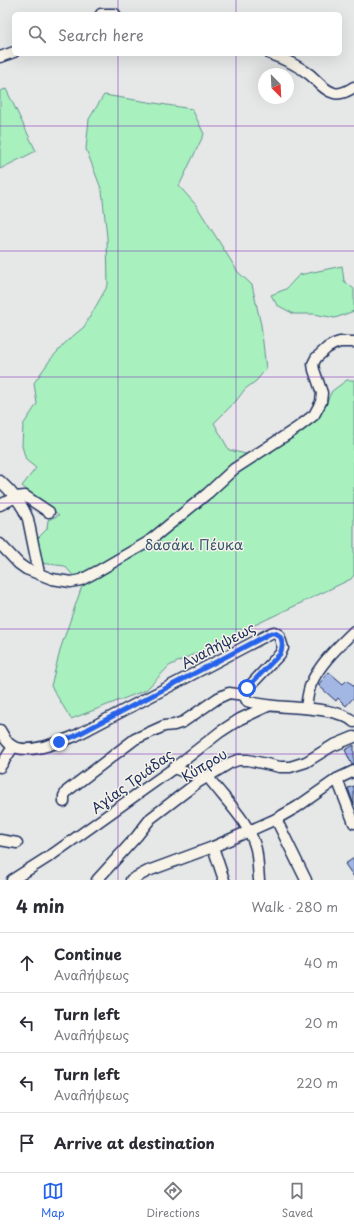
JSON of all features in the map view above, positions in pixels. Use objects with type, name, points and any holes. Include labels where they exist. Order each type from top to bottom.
[{"type":"street","points":[[0,57],[12,53]]},
{"type":"street","points":[[275,56],[290,62],[309,74],[324,88],[334,93],[344,93],[354,87]]},
{"type":"street","points":[[0,544],[19,564],[26,569],[52,579],[71,582],[81,580],[148,542],[208,493],[234,469],[297,428],[314,415],[322,393],[314,370],[313,364],[316,358],[334,344],[340,342],[354,342]]},
{"type":"street","points":[[0,481],[16,497],[28,519],[39,573]]},
{"type":"street","points":[[0,505],[21,496],[29,498],[49,512]]},
{"type":"street","points":[[306,708],[310,685],[314,678],[334,651],[354,631]]},
{"type":"street","name":"Αναλήψεως","points":[[13,747],[20,749],[43,747],[75,736],[271,633],[277,633],[283,648],[280,654],[247,688],[244,695]]},
{"type":"street","points":[[64,802],[64,796],[67,791],[135,739],[164,726],[183,722],[218,698],[229,693],[244,695],[247,701],[268,706],[306,708],[332,712],[354,722]]},
{"type":"street","name":"Αγίας Τριάδας","points":[[12,880],[53,854],[174,768],[220,732],[240,719],[268,706]]},
{"type":"street","points":[[0,730],[9,744],[13,747],[0,767]]},
{"type":"street","name":"Κύπρου","points":[[97,880],[137,836],[151,818],[197,783],[230,763],[238,760],[280,767],[294,766],[306,762],[332,746],[354,737]]},
{"type":"street","points":[[174,768],[190,774],[208,777],[242,818],[249,830],[256,849],[259,880]]},
{"type":"street","points":[[131,880],[148,871],[213,847],[276,819],[297,807],[337,779],[354,771]]},
{"type":"street","points":[[337,779],[354,823]]},
{"type":"street","points":[[276,819],[306,880]]},
{"type":"street","points":[[0,840],[17,843]]},
{"type":"street","points":[[213,847],[224,880]]},
{"type":"green space","points":[[6,89],[36,151],[0,169],[0,91]]},
{"type":"green space","name":"δασάκι Πέυκα","points":[[104,95],[192,109],[204,134],[179,186],[196,205],[238,272],[252,285],[261,325],[266,369],[256,381],[245,389],[236,401],[214,423],[229,450],[246,454],[271,454],[276,438],[296,423],[325,406],[332,391],[347,380],[354,380],[354,575],[351,579],[169,666],[146,690],[71,719],[51,686],[61,647],[82,586],[65,566],[40,563],[36,540],[47,529],[48,520],[59,515],[22,486],[36,468],[26,460],[22,446],[23,425],[37,404],[34,383],[50,360],[67,341],[84,327],[108,285],[107,237],[102,191],[86,149],[89,119]]},
{"type":"green space","points":[[342,266],[344,281],[354,289],[354,311],[335,318],[314,314],[294,314],[277,305],[271,295],[286,289],[299,275]]},
{"type":"building","points":[[329,672],[343,684],[347,680],[354,686],[354,697],[346,706],[338,698],[336,701],[318,685]]},
{"type":"building","points":[[354,745],[354,765],[352,765],[345,750]]},
{"type":"building","points":[[354,786],[354,805],[348,788]]},
{"type":"building","points":[[354,858],[354,877],[345,864]]},
{"type":"route","points":[[59,742],[75,736],[271,633],[277,633],[283,648],[280,654],[247,688]]}]
